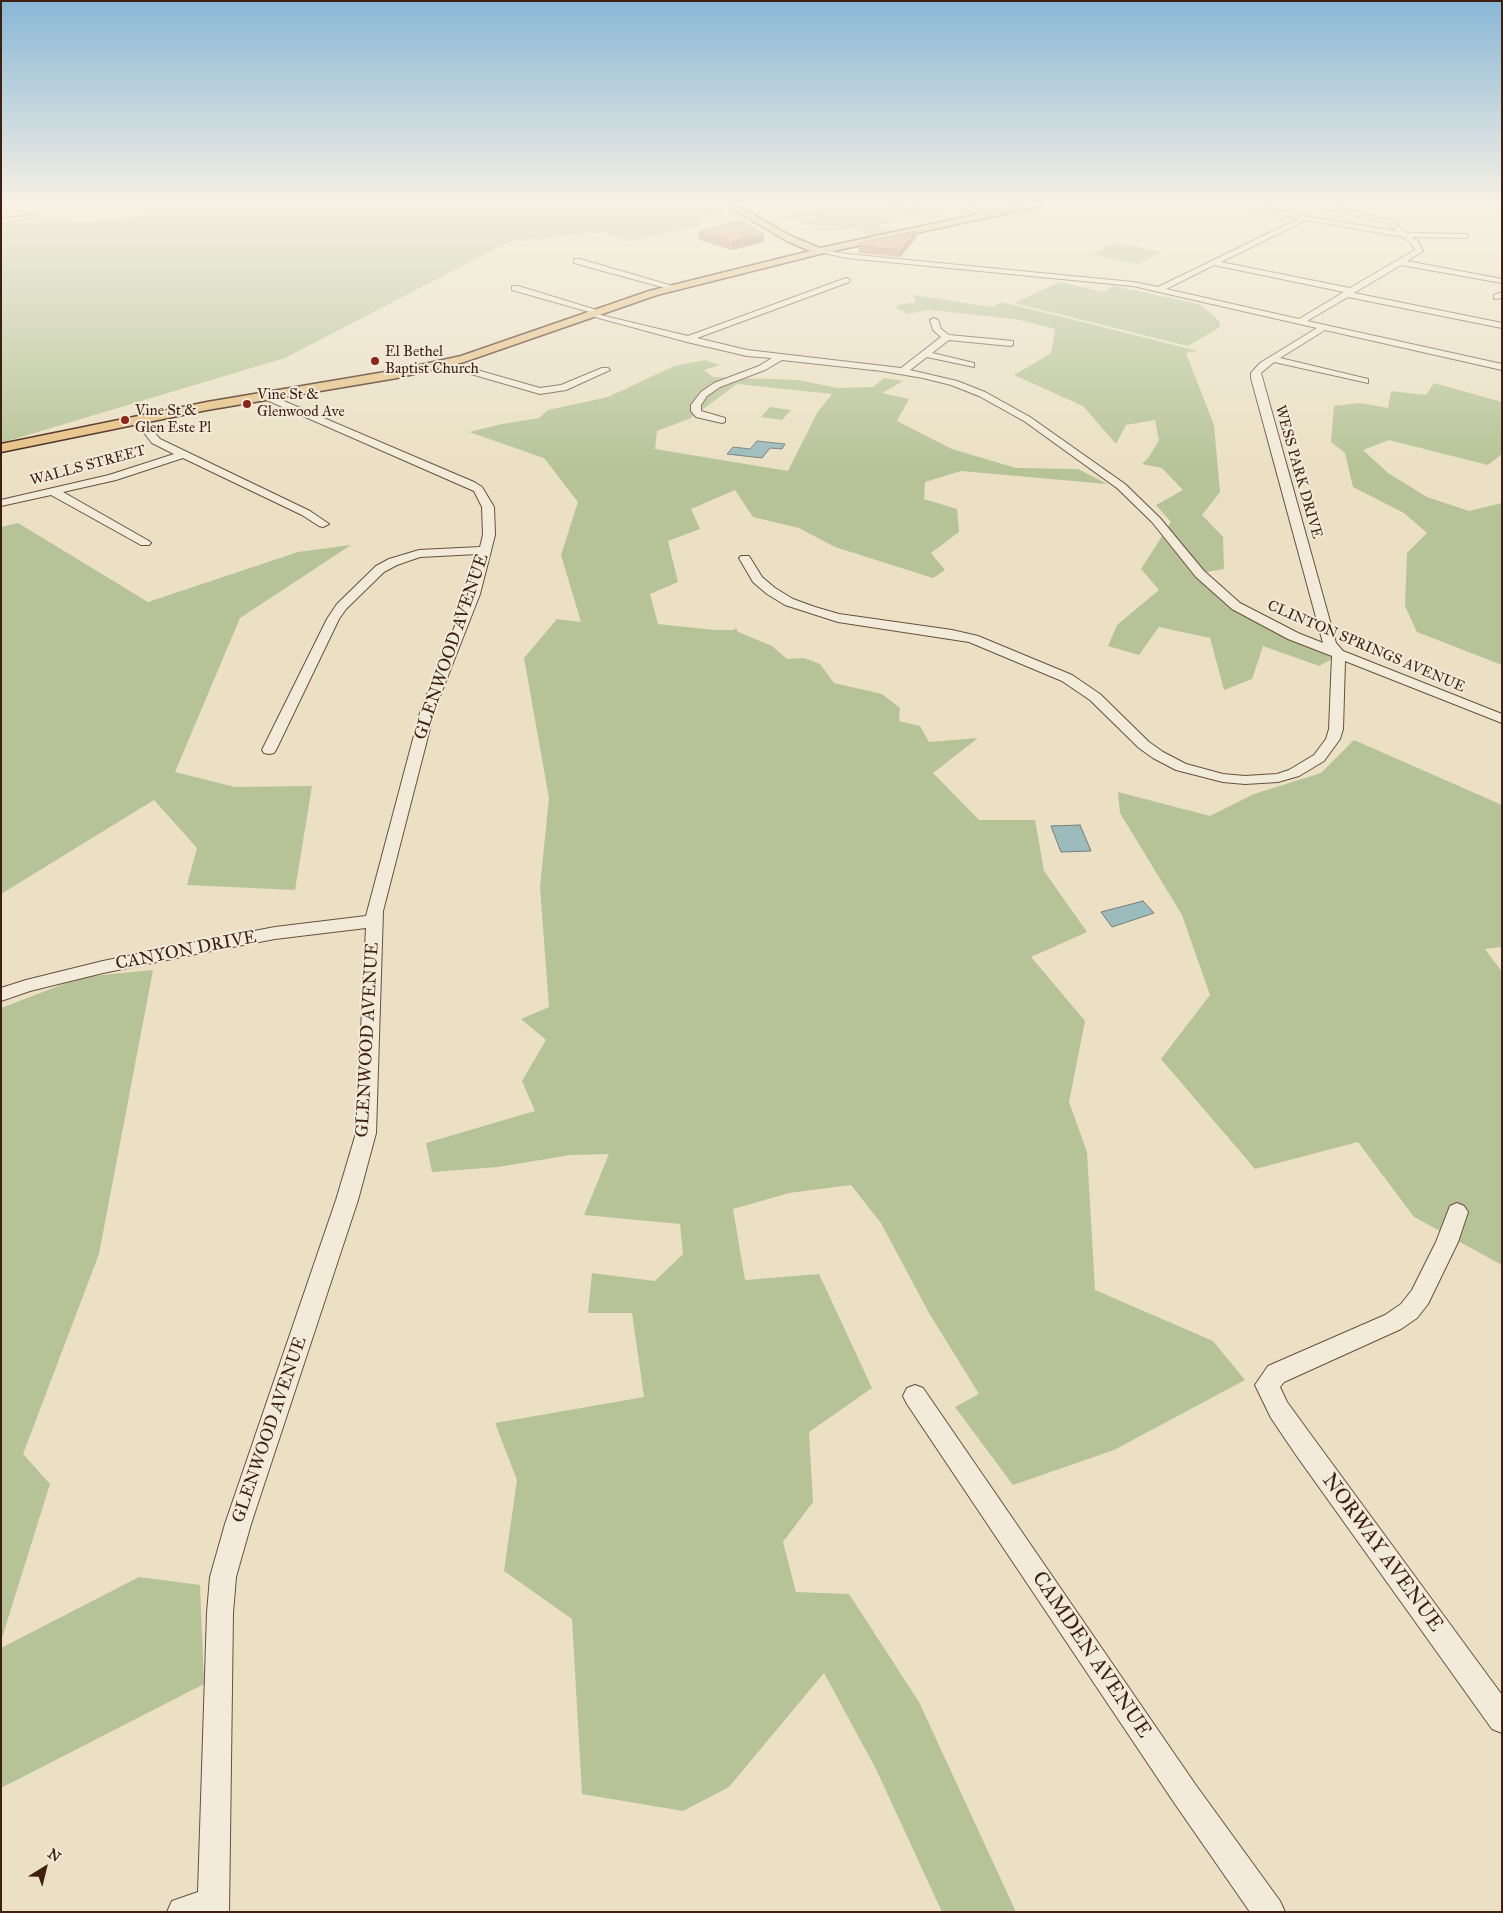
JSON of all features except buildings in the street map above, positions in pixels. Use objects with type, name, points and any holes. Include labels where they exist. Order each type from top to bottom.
[{"type":"main road","points":[[1,448],[265,396],[397,374],[448,362],[484,353],[592,313],[658,292]]},
{"type":"street","name":"CLINTON SPRINGS AVENUE","points":[[529,292],[592,313],[730,350],[779,358],[852,364],[903,371],[943,380],[973,390],[1028,419],[1122,486],[1156,520],[1200,574],[1236,606],[1282,632],[1502,719]]},
{"type":"street","points":[[687,339],[813,292]]},
{"type":"street","points":[[1168,292],[1502,367]]},
{"type":"street","points":[[1299,322],[1349,292]]},
{"type":"street","points":[[1350,292],[1502,326]]},
{"type":"street","points":[[934,320],[937,330],[947,337],[1010,343]]},
{"type":"street","name":"WESS PARK DRIVE","points":[[1324,327],[1258,369],[1256,378],[1330,644],[1339,655]]},
{"type":"street","points":[[903,371],[947,337]]},
{"type":"street","points":[[926,354],[971,364]]},
{"type":"street","points":[[722,420],[704,416],[697,412],[695,407],[704,394],[716,385],[762,368],[779,358]]},
{"type":"street","points":[[1273,360],[1365,381]]},
{"type":"street","points":[[448,362],[460,368],[540,391],[563,388],[605,370]]},
{"type":"street","name":"GLENWOOD AVENUE","points":[[213,1908],[220,1613],[223,1577],[238,1524],[347,1200],[366,1133],[375,936],[373,921],[428,709],[474,594],[489,535],[488,507],[478,489],[458,478],[265,396]]},
{"type":"street","points":[[138,420],[156,441],[306,513],[323,524]]},
{"type":"street","name":"WALLS STREET","points":[[1,503],[112,478],[182,455]]},
{"type":"street","points":[[54,492],[145,543]]},
{"type":"street","points":[[269,750],[332,619],[341,607],[380,569],[393,562],[419,554],[485,550]]},
{"type":"street","points":[[745,558],[757,579],[771,591],[789,602],[838,618],[952,634],[973,639],[1060,674],[1095,696],[1144,745],[1158,755],[1181,767],[1223,778],[1245,780],[1278,778],[1308,766],[1328,749],[1336,729],[1339,655]]},
{"type":"street","name":"CANYON DRIVE","points":[[1,995],[103,967],[206,946],[275,933],[373,921]]},
{"type":"street","name":"NORWAY AVENUE","points":[[1457,1212],[1447,1242],[1420,1297],[1409,1311],[1393,1322],[1276,1374],[1266,1385],[1305,1447],[1502,1719]]},
{"type":"street","name":"CAMDEN AVENUE","points":[[914,1396],[1185,1794],[1268,1912]]},
{"type":"street","points":[[183,1912],[213,1908]]},
{"type":"green space","points":[[1,292],[411,292],[285,358],[1,443]]},
{"type":"green space","points":[[1037,292],[1144,292],[1199,304],[1213,315],[1220,323],[1220,327],[1188,346],[1014,303]]},
{"type":"green space","points":[[913,295],[992,307],[1002,302],[1198,351],[1186,353],[1214,425],[1220,492],[1202,515],[1223,537],[1224,569],[1201,573],[1236,606],[1339,655],[1319,666],[1263,646],[1252,679],[1224,690],[1210,638],[1159,627],[1139,655],[1108,646],[1117,625],[1159,590],[1141,569],[1171,522],[1156,505],[1183,490],[1162,468],[1142,464],[1149,457],[1159,440],[1155,420],[1126,425],[1116,444],[1083,406],[1014,375],[1051,353],[1055,329],[1015,319],[927,310],[908,314],[896,308],[898,305],[916,302]]},
{"type":"green space","points":[[705,360],[720,365],[704,370],[713,377],[799,380],[837,388],[873,387],[884,378],[903,381],[882,393],[909,399],[897,421],[952,449],[1016,468],[1078,469],[1107,484],[961,471],[925,482],[924,499],[957,509],[959,532],[931,553],[945,570],[933,578],[835,547],[799,528],[753,517],[735,490],[691,509],[700,529],[668,541],[678,582],[650,594],[658,624],[714,630],[734,630],[736,628],[738,632],[772,646],[787,659],[804,658],[820,664],[834,683],[882,694],[900,708],[899,721],[920,726],[929,742],[978,738],[933,773],[979,820],[1035,820],[1044,871],[1087,932],[1031,957],[1085,1021],[1069,1102],[1087,1152],[1095,1290],[1213,1341],[1245,1380],[1114,1450],[1013,1485],[955,1407],[979,1394],[929,1313],[881,1223],[851,1185],[789,1193],[733,1209],[745,1280],[819,1274],[872,1388],[809,1432],[813,1502],[783,1542],[796,1592],[849,1594],[919,1702],[1016,1912],[942,1912],[876,1769],[824,1673],[729,1787],[683,1811],[582,1794],[572,1619],[504,1571],[517,1480],[495,1423],[644,1397],[632,1313],[588,1313],[592,1273],[655,1281],[683,1254],[680,1224],[584,1215],[609,1154],[571,1155],[498,1167],[432,1172],[426,1143],[535,1111],[522,1081],[546,1040],[521,1019],[549,1007],[540,887],[549,798],[524,658],[557,619],[581,622],[561,555],[578,502],[544,458],[469,432],[539,418],[548,410],[608,397],[674,366]],"holes":[[[737,384],[832,394],[817,413],[788,471],[655,449],[657,431],[691,418]]]},
{"type":"green space","points":[[1434,383],[1502,402],[1502,454],[1488,465],[1389,440],[1363,450],[1388,473],[1427,497],[1469,511],[1502,503],[1502,665],[1417,632],[1405,606],[1407,553],[1427,533],[1404,513],[1353,487],[1345,453],[1331,442],[1334,406],[1360,403],[1388,408],[1391,391],[1426,395]]},
{"type":"green space","points":[[770,407],[791,410],[782,420],[761,417]]},
{"type":"green space","points":[[18,523],[148,602],[298,552],[351,545],[240,618],[175,772],[235,787],[312,786],[295,890],[187,885],[197,848],[154,800],[1,894],[1,527]]},
{"type":"green space","points":[[1354,740],[1502,805],[1502,947],[1485,949],[1502,972],[1502,1265],[1414,1217],[1358,1142],[1255,1169],[1161,1059],[1210,995],[1182,915],[1120,813],[1118,792],[1210,816],[1254,794],[1321,773]]},
{"type":"green space","points":[[153,970],[99,1254],[23,1454],[50,1484],[1,1641],[1,1008],[82,977]]},
{"type":"green space","points":[[139,1577],[200,1585],[204,1684],[1,1788],[1,1648]]},
{"type":"water","points":[[757,441],[785,444],[782,449],[770,448],[762,458],[727,454],[733,447],[750,449]]},
{"type":"water","points":[[1080,825],[1091,851],[1061,852],[1051,826]]},
{"type":"water","points":[[1143,901],[1154,913],[1112,927],[1101,912]]},
{"type":"place","name":"El Bethel Baptist Church","points":[[375,361]]},
{"type":"place","name":"Vine St & Glenwood Ave","points":[[247,404]]},
{"type":"place","name":"Vine St & Glen Este Pl","points":[[125,420]]}]
